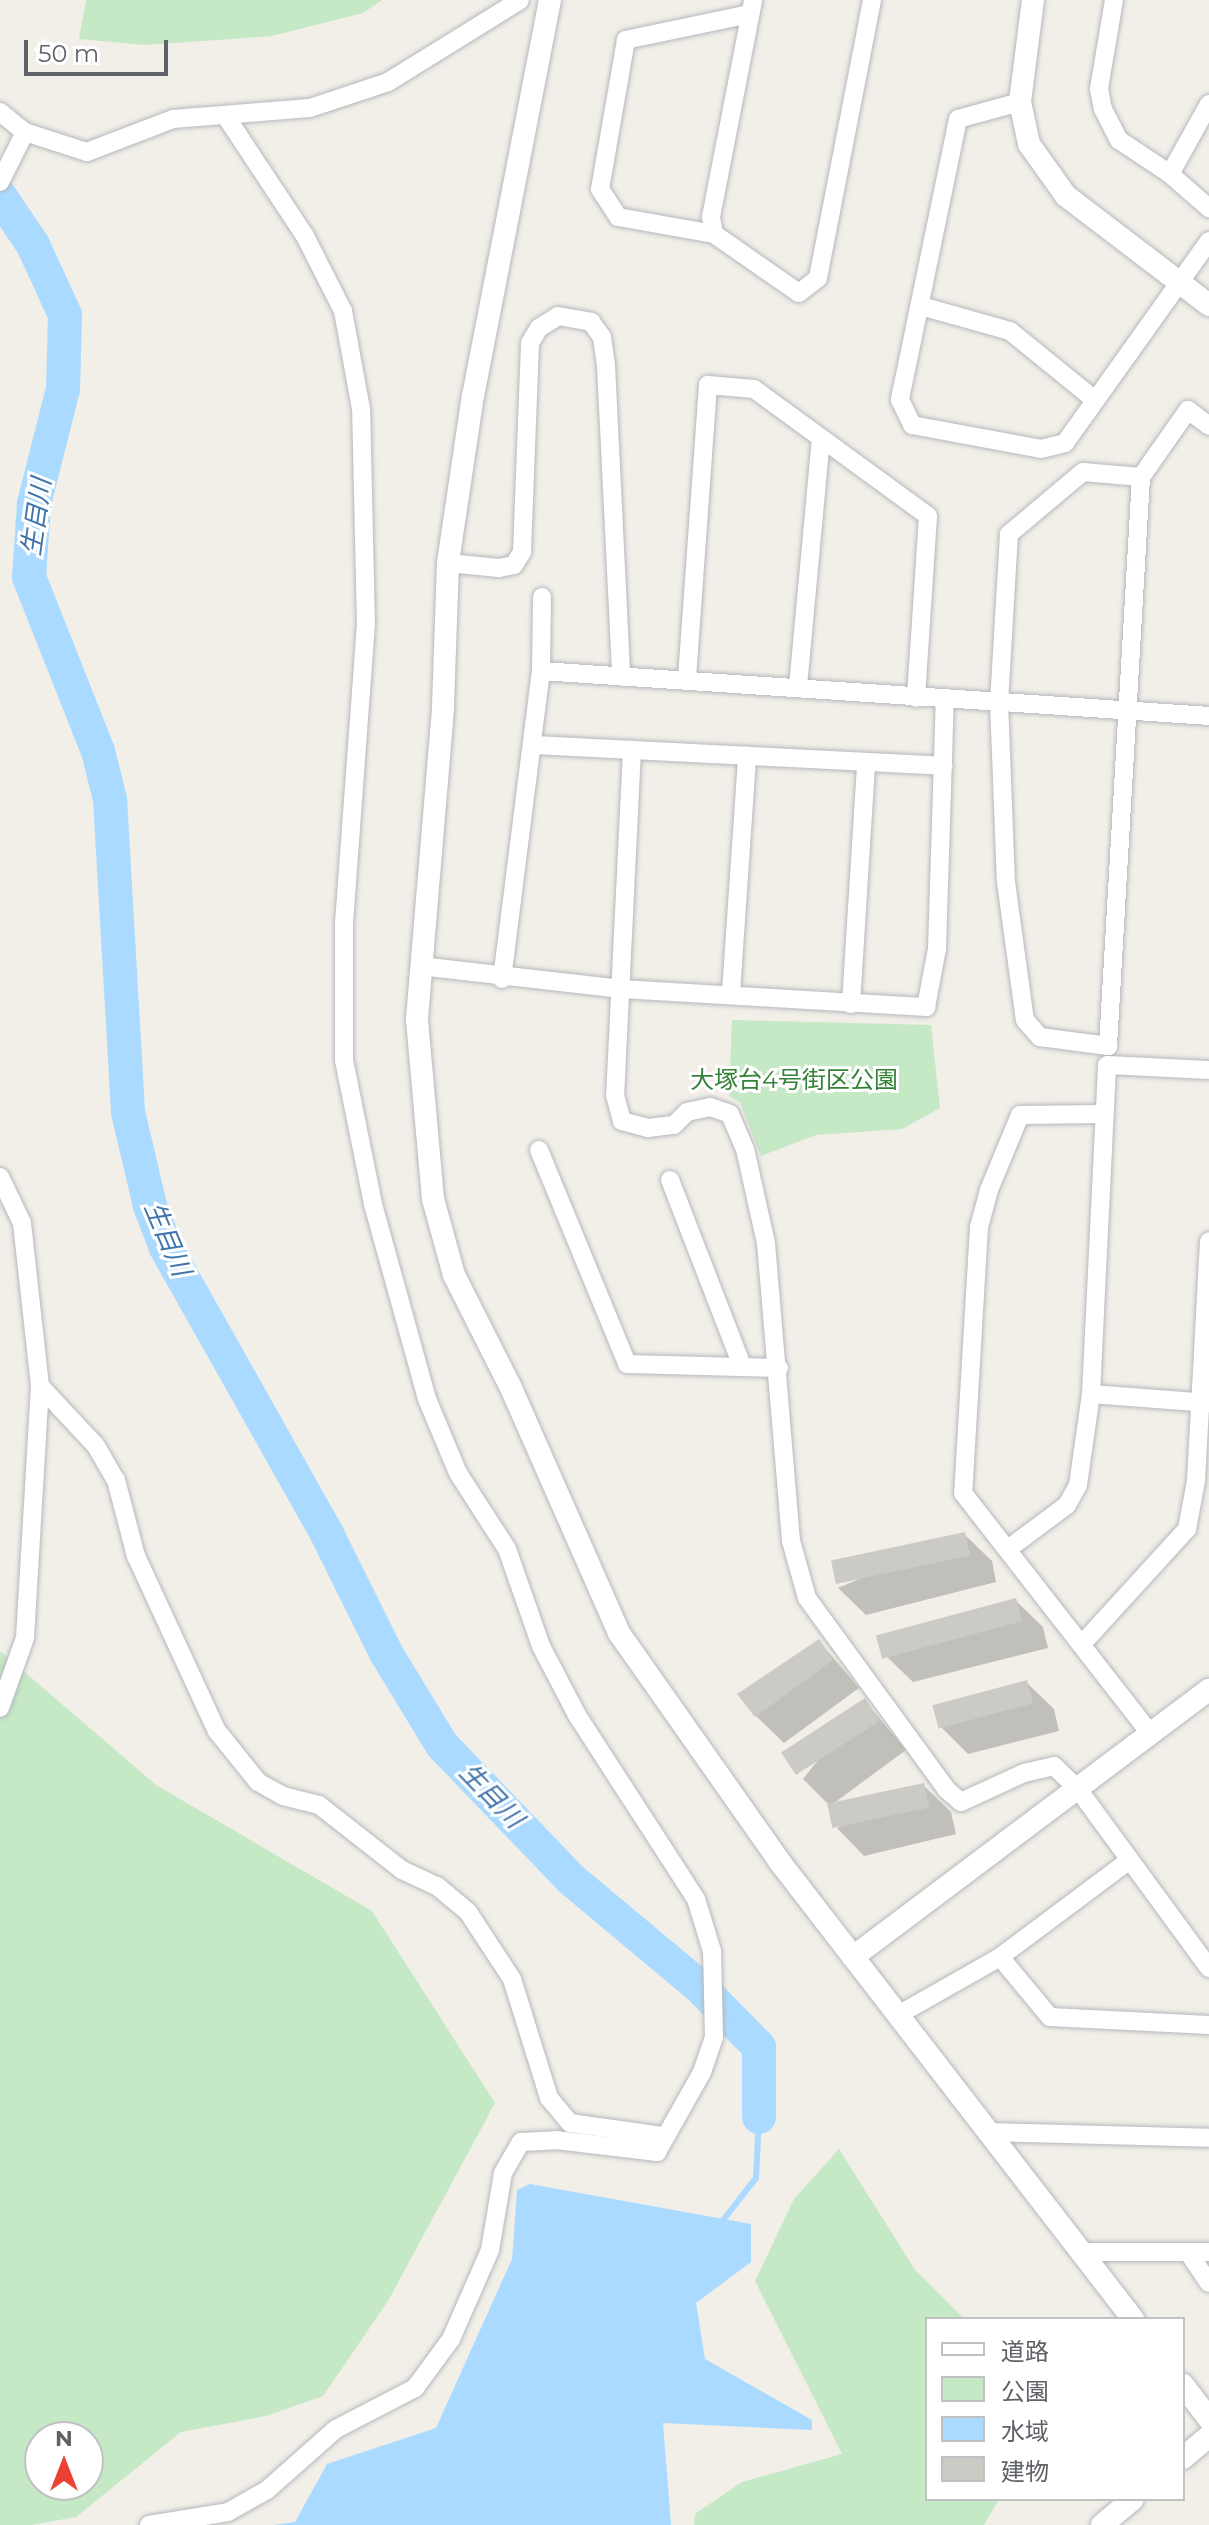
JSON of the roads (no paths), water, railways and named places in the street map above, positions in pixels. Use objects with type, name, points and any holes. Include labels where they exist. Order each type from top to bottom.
[{"type":"street","points":[[0,112],[25,132],[87,152],[173,119],[310,108],[352,97],[388,82],[520,0]]},
{"type":"street","points":[[550,0],[473,395],[448,563],[443,709],[417,1020],[424,1138],[433,1199],[454,1275],[511,1388],[619,1633],[853,1957],[1131,2317]]},
{"type":"street","points":[[714,234],[711,217],[752,7],[626,40],[600,189],[618,217],[714,234],[799,293],[818,278],[872,0]]},
{"type":"street","points":[[1033,0],[1020,102],[1029,144],[1066,196],[1209,305]]},
{"type":"street","points":[[1114,0],[1099,89],[1103,109],[1119,140],[1170,174],[1209,208]]},
{"type":"street","points":[[1020,102],[958,119],[900,400],[912,425],[1041,449],[1065,443],[1209,241]]},
{"type":"street","points":[[1170,174],[1209,104]]},
{"type":"street","points":[[149,2525],[228,2512],[267,2490],[336,2429],[415,2388],[451,2339],[490,2250],[503,2173],[521,2142],[556,2140],[657,2152],[702,2072],[714,2037],[712,1951],[696,1899],[577,1715],[541,1646],[507,1549],[449,1453],[427,1399],[353,1125],[344,1060],[344,923],[366,625],[361,409],[343,311],[305,236],[225,115]]},
{"type":"street","points":[[2,178],[25,132]]},
{"type":"street","points":[[921,306],[1010,331],[1095,400]]},
{"type":"street","points":[[448,563],[499,568],[514,565],[522,552],[530,343],[539,328],[558,316],[591,322],[602,337],[606,365],[621,677]]},
{"type":"street","points":[[687,678],[708,385],[754,389],[928,516],[916,698]]},
{"type":"street","points":[[1141,477],[1083,472],[1009,534],[999,702],[1006,882],[1025,1020],[1040,1037],[1108,1046],[1141,477],[1188,410],[1209,426]]},
{"type":"street","points":[[798,686],[821,440]]},
{"type":"street","points":[[502,979],[534,745],[541,671],[542,597]]},
{"type":"street","points":[[541,671],[687,678],[916,698],[1209,716]]},
{"type":"street","points":[[420,966],[502,979],[622,989],[731,993],[926,1007],[937,949],[945,699]]},
{"type":"street","points":[[534,745],[943,766]]},
{"type":"street","points":[[632,750],[615,1095],[622,1121],[648,1128],[674,1125],[687,1112],[710,1107],[730,1114],[745,1149],[766,1243],[779,1368],[791,1541],[807,1598],[961,1802],[1024,1773],[1054,1766],[1078,1789],[1127,1862],[1209,1968]]},
{"type":"street","points":[[731,993],[747,756]]},
{"type":"street","points":[[851,1004],[866,763]]},
{"type":"street","points":[[1008,1549],[1067,1505],[1078,1485],[1091,1394],[1107,1065],[1209,1070]]},
{"type":"street","points":[[1103,1114],[1020,1115],[979,1227],[963,1493],[1150,1733]]},
{"type":"street","points":[[539,1150],[627,1364],[779,1368]]},
{"type":"street","points":[[0,1177],[22,1223],[40,1386],[25,1638],[0,1708]]},
{"type":"street","points":[[670,1180],[742,1366]]},
{"type":"street","points":[[1082,1644],[1187,1529],[1204,1403],[1209,1241]]},
{"type":"street","points":[[40,1386],[96,1446],[116,1480],[136,1556],[217,1731],[258,1782],[283,1796],[319,1805],[402,1870],[437,1886],[468,1912],[512,1979],[549,2098],[570,2123],[664,2136]]},
{"type":"street","points":[[1091,1394],[1204,1403]]},
{"type":"street","points":[[853,1957],[1209,1690]]},
{"type":"street","points":[[898,2015],[1000,1957],[1127,1862]]},
{"type":"street","points":[[1000,1957],[1050,2017],[1209,2025]]},
{"type":"street","points":[[987,2132],[1209,2138]]},
{"type":"street","points":[[1082,2252],[1209,2252]]},
{"type":"street","points":[[1188,2252],[1209,2283]]},
{"type":"street","points":[[1185,2388],[1209,2419]]},
{"type":"street","points":[[1185,2456],[1209,2436]]},
{"type":"street","points":[[1102,2525],[1131,2501]]},
{"type":"water","points":[[530,2184],[751,2224],[751,2262],[696,2303],[705,2359],[812,2420],[812,2430],[663,2423],[671,2525],[273,2525],[295,2522],[327,2464],[436,2428],[512,2259],[517,2190]]},
{"type":"waterway","name":"生目川","points":[[0,196],[33,245],[65,315],[63,389],[34,504],[29,577],[98,751],[110,799],[128,1112],[150,1206],[166,1248],[327,1534],[386,1653],[442,1745],[572,1880],[700,1987],[759,2047],[759,2117]]},
{"type":"waterway","points":[[720,2224],[756,2178],[759,2117]]},
{"type":"park label","name":"大塚台4号街区公園","points":[[794,1080]]}]
